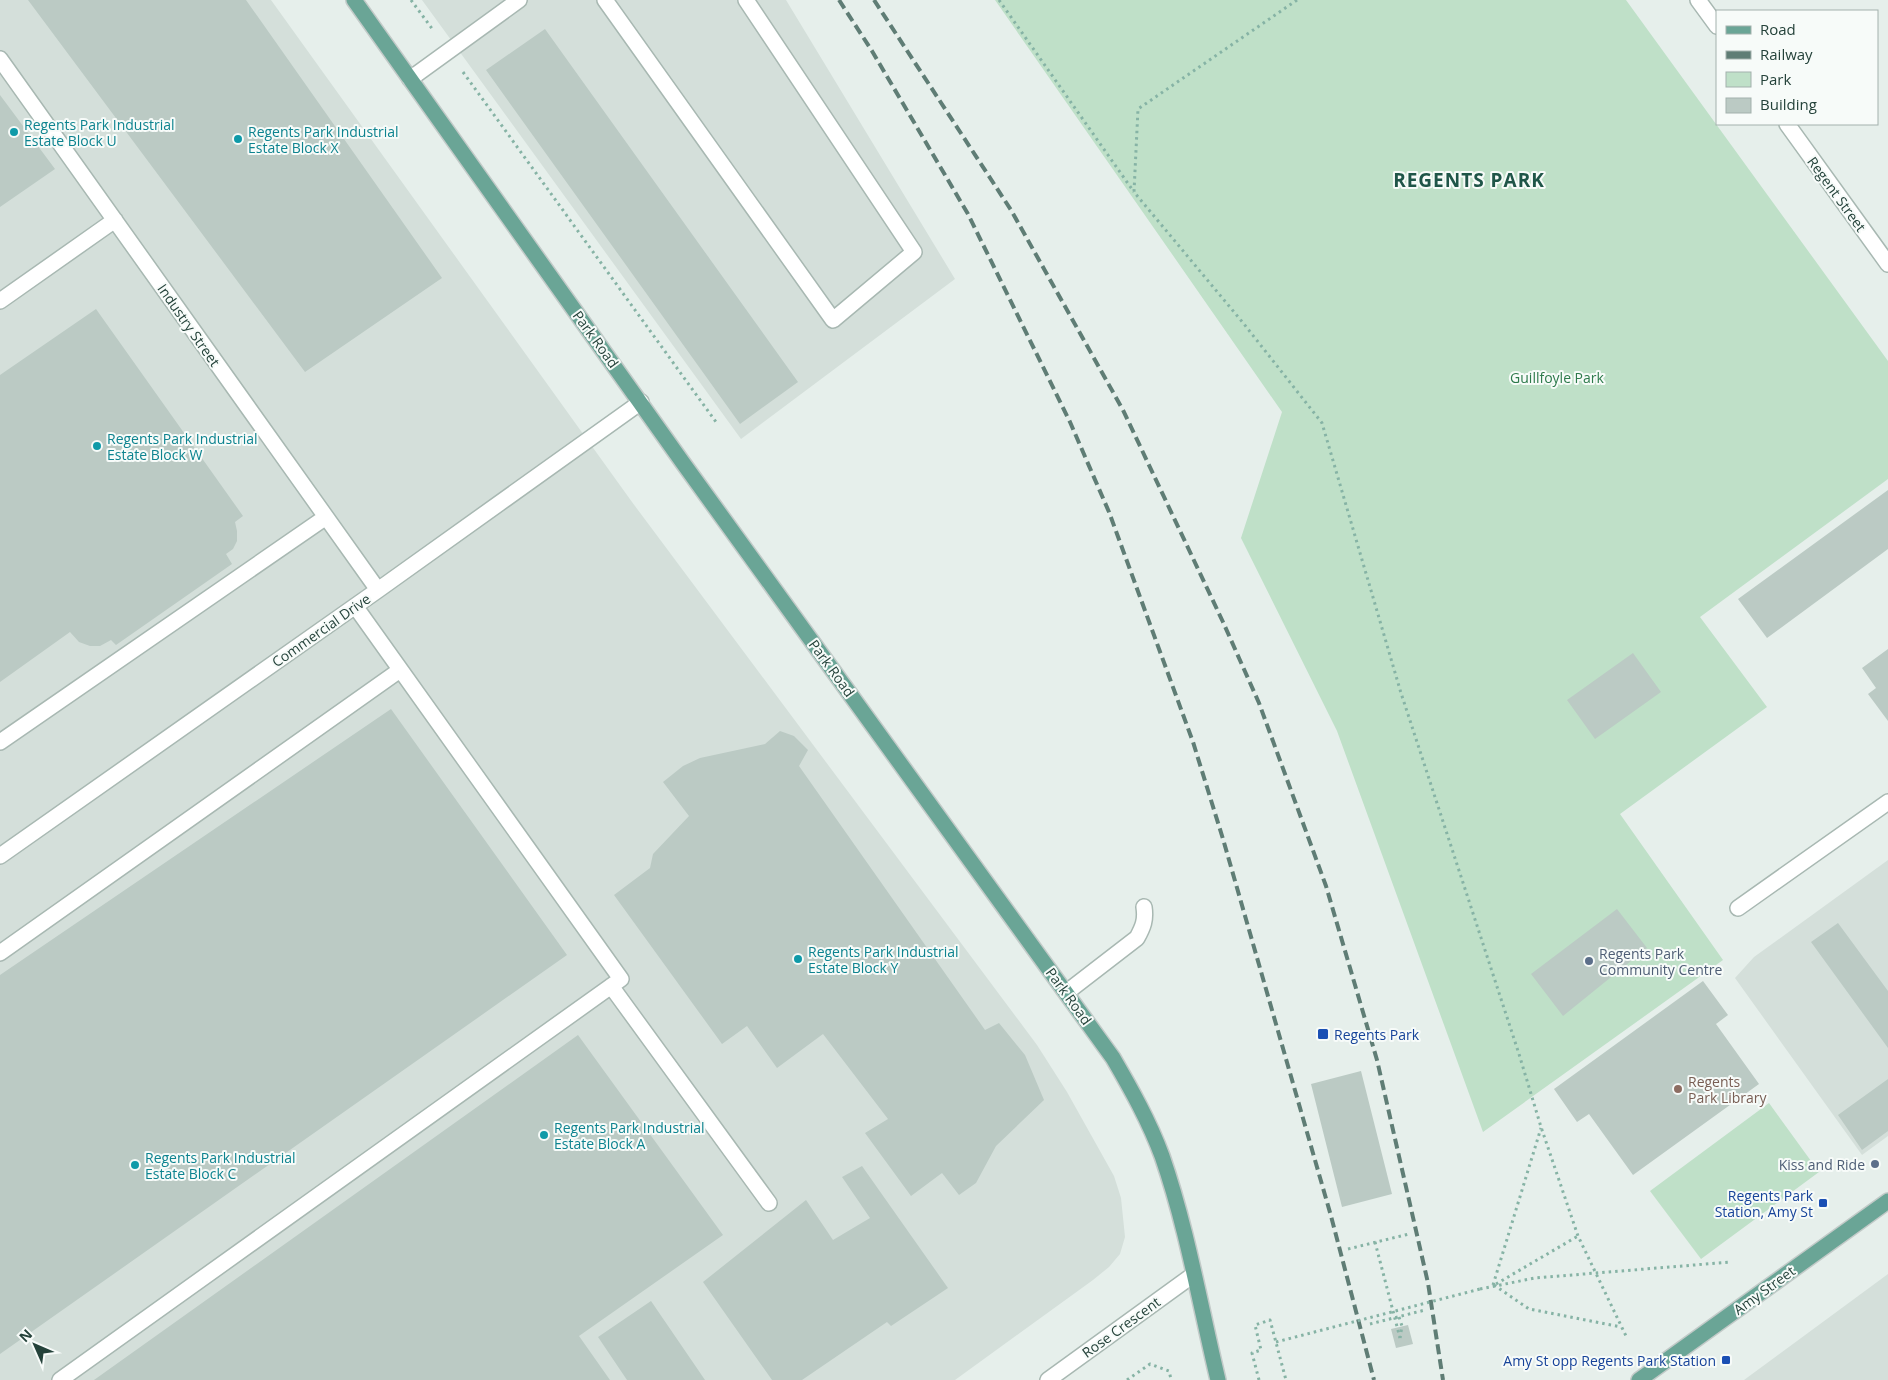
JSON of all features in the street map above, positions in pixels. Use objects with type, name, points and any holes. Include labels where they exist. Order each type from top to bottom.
[{"type":"main road","name":"Park Road","points":[[354,0],[1113,1058],[1138,1102],[1161,1154],[1175,1196],[1218,1380]]},
{"type":"main road","name":"Amy Street","points":[[1639,1380],[1888,1201]]},
{"type":"street","points":[[410,79],[520,0]]},
{"type":"street","points":[[605,0],[833,320],[914,252],[746,0]]},
{"type":"street","points":[[1698,0],[1716,25]]},
{"type":"street","name":"Industry Street","points":[[0,60],[378,590]]},
{"type":"street","name":"Regent Street","points":[[1788,125],[1888,264]]},
{"type":"street","points":[[0,301],[115,220]]},
{"type":"street","name":"Commercial Drive","points":[[0,856],[641,402]]},
{"type":"street","points":[[0,742],[326,517]]},
{"type":"street","points":[[60,1380],[621,979],[355,606]]},
{"type":"street","points":[[0,953],[400,670]]},
{"type":"street","points":[[1738,908],[1888,802]]},
{"type":"street","points":[[1067,992],[1137,938],[1146,918],[1144,907]]},
{"type":"street","points":[[610,986],[769,1203]]},
{"type":"street","name":"Rose Crescent","points":[[1048,1380],[1193,1275]]},
{"type":"path","points":[[411,0],[716,422]]},
{"type":"path","points":[[999,0],[1134,192],[1244,324],[1322,423],[1401,693],[1520,1054],[1541,1127],[1578,1236],[1626,1336]]},
{"type":"path","points":[[1134,192],[1138,109],[1296,0]]},
{"type":"path","points":[[1493,1285],[1541,1127]]},
{"type":"path","points":[[1348,1249],[1409,1234]]},
{"type":"path","points":[[1493,1285],[1578,1236]]},
{"type":"path","points":[[1375,1242],[1400,1338],[1402,1326],[1399,1317]]},
{"type":"path","points":[[1276,1342],[1493,1285],[1535,1278],[1731,1262]]},
{"type":"path","points":[[1493,1285],[1529,1309],[1622,1327]]},
{"type":"path","points":[[1370,1324],[1425,1310]]},
{"type":"path","points":[[1259,1380],[1252,1353],[1261,1350],[1255,1325],[1270,1320],[1286,1380]]},
{"type":"path","points":[[1127,1380],[1150,1364],[1169,1371],[1171,1379]]},
{"type":"shaded area","points":[[0,0],[271,0],[632,502],[1037,1045],[1067,1092],[1114,1176],[1121,1198],[1125,1237],[1120,1254],[1109,1267],[955,1380],[0,1380]]},
{"type":"shaded area","points":[[422,0],[786,0],[955,279],[741,439]]},
{"type":"shaded area","points":[[1888,860],[1888,1136],[1862,1155],[1735,978],[1754,957]]},
{"type":"shaded area","points":[[1888,1274],[1888,1380],[1744,1380]]},
{"type":"green space","name":"Guillfoyle Park","points":[[995,0],[1626,0],[1888,361],[1888,479],[1700,617],[1767,707],[1620,814],[1723,960],[1483,1132],[1337,731],[1241,538],[1282,412]]},
{"type":"green space","points":[[1769,1103],[1819,1172],[1701,1259],[1650,1191]]},
{"type":"building","name":"Regents Park Industrial Estate Block X","points":[[28,0],[246,0],[442,278],[305,372]]},
{"type":"building","points":[[545,29],[798,382],[740,424],[486,70]]},
{"type":"building","name":"Regents Park Industrial Estate Block U","points":[[0,95],[55,169],[0,207]]},
{"type":"building","name":"Regents Park Industrial Estate Block W","points":[[96,309],[243,516],[235,522],[237,541],[233,549],[226,554],[232,564],[116,645],[111,640],[100,646],[90,646],[79,642],[70,632],[0,682],[0,375]]},
{"type":"building","points":[[1888,490],[1888,549],[1767,638],[1738,599]]},
{"type":"building","points":[[1888,649],[1888,721],[1868,694],[1876,688],[1862,668]]},
{"type":"building","points":[[1633,653],[1661,692],[1595,739],[1567,700]]},
{"type":"building","name":"Regents Park Industrial Estate Block C","points":[[391,709],[567,955],[0,1354],[0,975]]},
{"type":"building","name":"Regents Park Industrial Estate Block Y","points":[[780,731],[794,736],[808,750],[799,766],[985,1030],[999,1023],[1025,1055],[1044,1100],[996,1146],[976,1183],[959,1195],[942,1173],[911,1196],[865,1133],[888,1119],[823,1034],[777,1068],[747,1026],[722,1044],[614,895],[650,868],[653,854],[689,816],[663,782],[683,766],[700,758],[765,744]]},
{"type":"building","name":"Regents Park Community Centre","points":[[1617,909],[1647,948],[1563,1016],[1531,974]]},
{"type":"building","points":[[1838,923],[1888,991],[1888,1048],[1811,942]]},
{"type":"building","points":[[1703,981],[1728,1015],[1716,1024],[1759,1084],[1633,1175],[1589,1114],[1577,1122],[1554,1089]]},
{"type":"building","name":"Regents Park Industrial Estate Block A","points":[[578,1035],[723,1235],[579,1336],[610,1380],[94,1380]]},
{"type":"building","points":[[1361,1071],[1392,1194],[1342,1207],[1311,1084]]},
{"type":"building","points":[[1888,1079],[1888,1131],[1862,1150],[1838,1115]]},
{"type":"building","points":[[862,1166],[948,1288],[891,1326],[887,1322],[802,1380],[772,1380],[703,1282],[806,1200],[833,1240],[870,1218],[842,1177]]},
{"type":"building","points":[[651,1301],[705,1380],[627,1380],[598,1337]]},
{"type":"building","points":[[1408,1325],[1413,1344],[1396,1348],[1391,1329]]},
{"type":"railway","points":[[839,0],[872,51],[968,214],[1070,422],[1109,512],[1193,742],[1223,839],[1331,1216],[1374,1380]]},
{"type":"railway","points":[[874,0],[1011,210],[1123,410],[1259,703],[1326,886],[1377,1060],[1428,1283],[1443,1380]]},
{"type":"place","name":"Regents Park Industrial Estate Block U","points":[[14,132]]},
{"type":"place","name":"Regents Park Industrial Estate Block X","points":[[238,139]]},
{"type":"place","name":"Regents Park Industrial Estate Block W","points":[[97,446]]},
{"type":"place","name":"Regents Park Industrial Estate Block Y","points":[[798,959]]},
{"type":"place","name":"Regents Park Community Centre","points":[[1589,961]]},
{"type":"place","name":"Regents Park","points":[[1323,1034]]},
{"type":"place","name":"Regents Park Library","points":[[1678,1089]]},
{"type":"place","name":"Regents Park Industrial Estate Block A","points":[[544,1135]]},
{"type":"place","name":"Kiss and Ride","points":[[1875,1164]]},
{"type":"place","name":"Regents Park Industrial Estate Block C","points":[[135,1165]]},
{"type":"place","name":"Regents Park Station, Amy St","points":[[1823,1203]]},
{"type":"place","name":"Amy St opp Regents Park Station","points":[[1726,1360]]},
{"type":"district","name":"REGENTS PARK","points":[[1469,180]]}]
